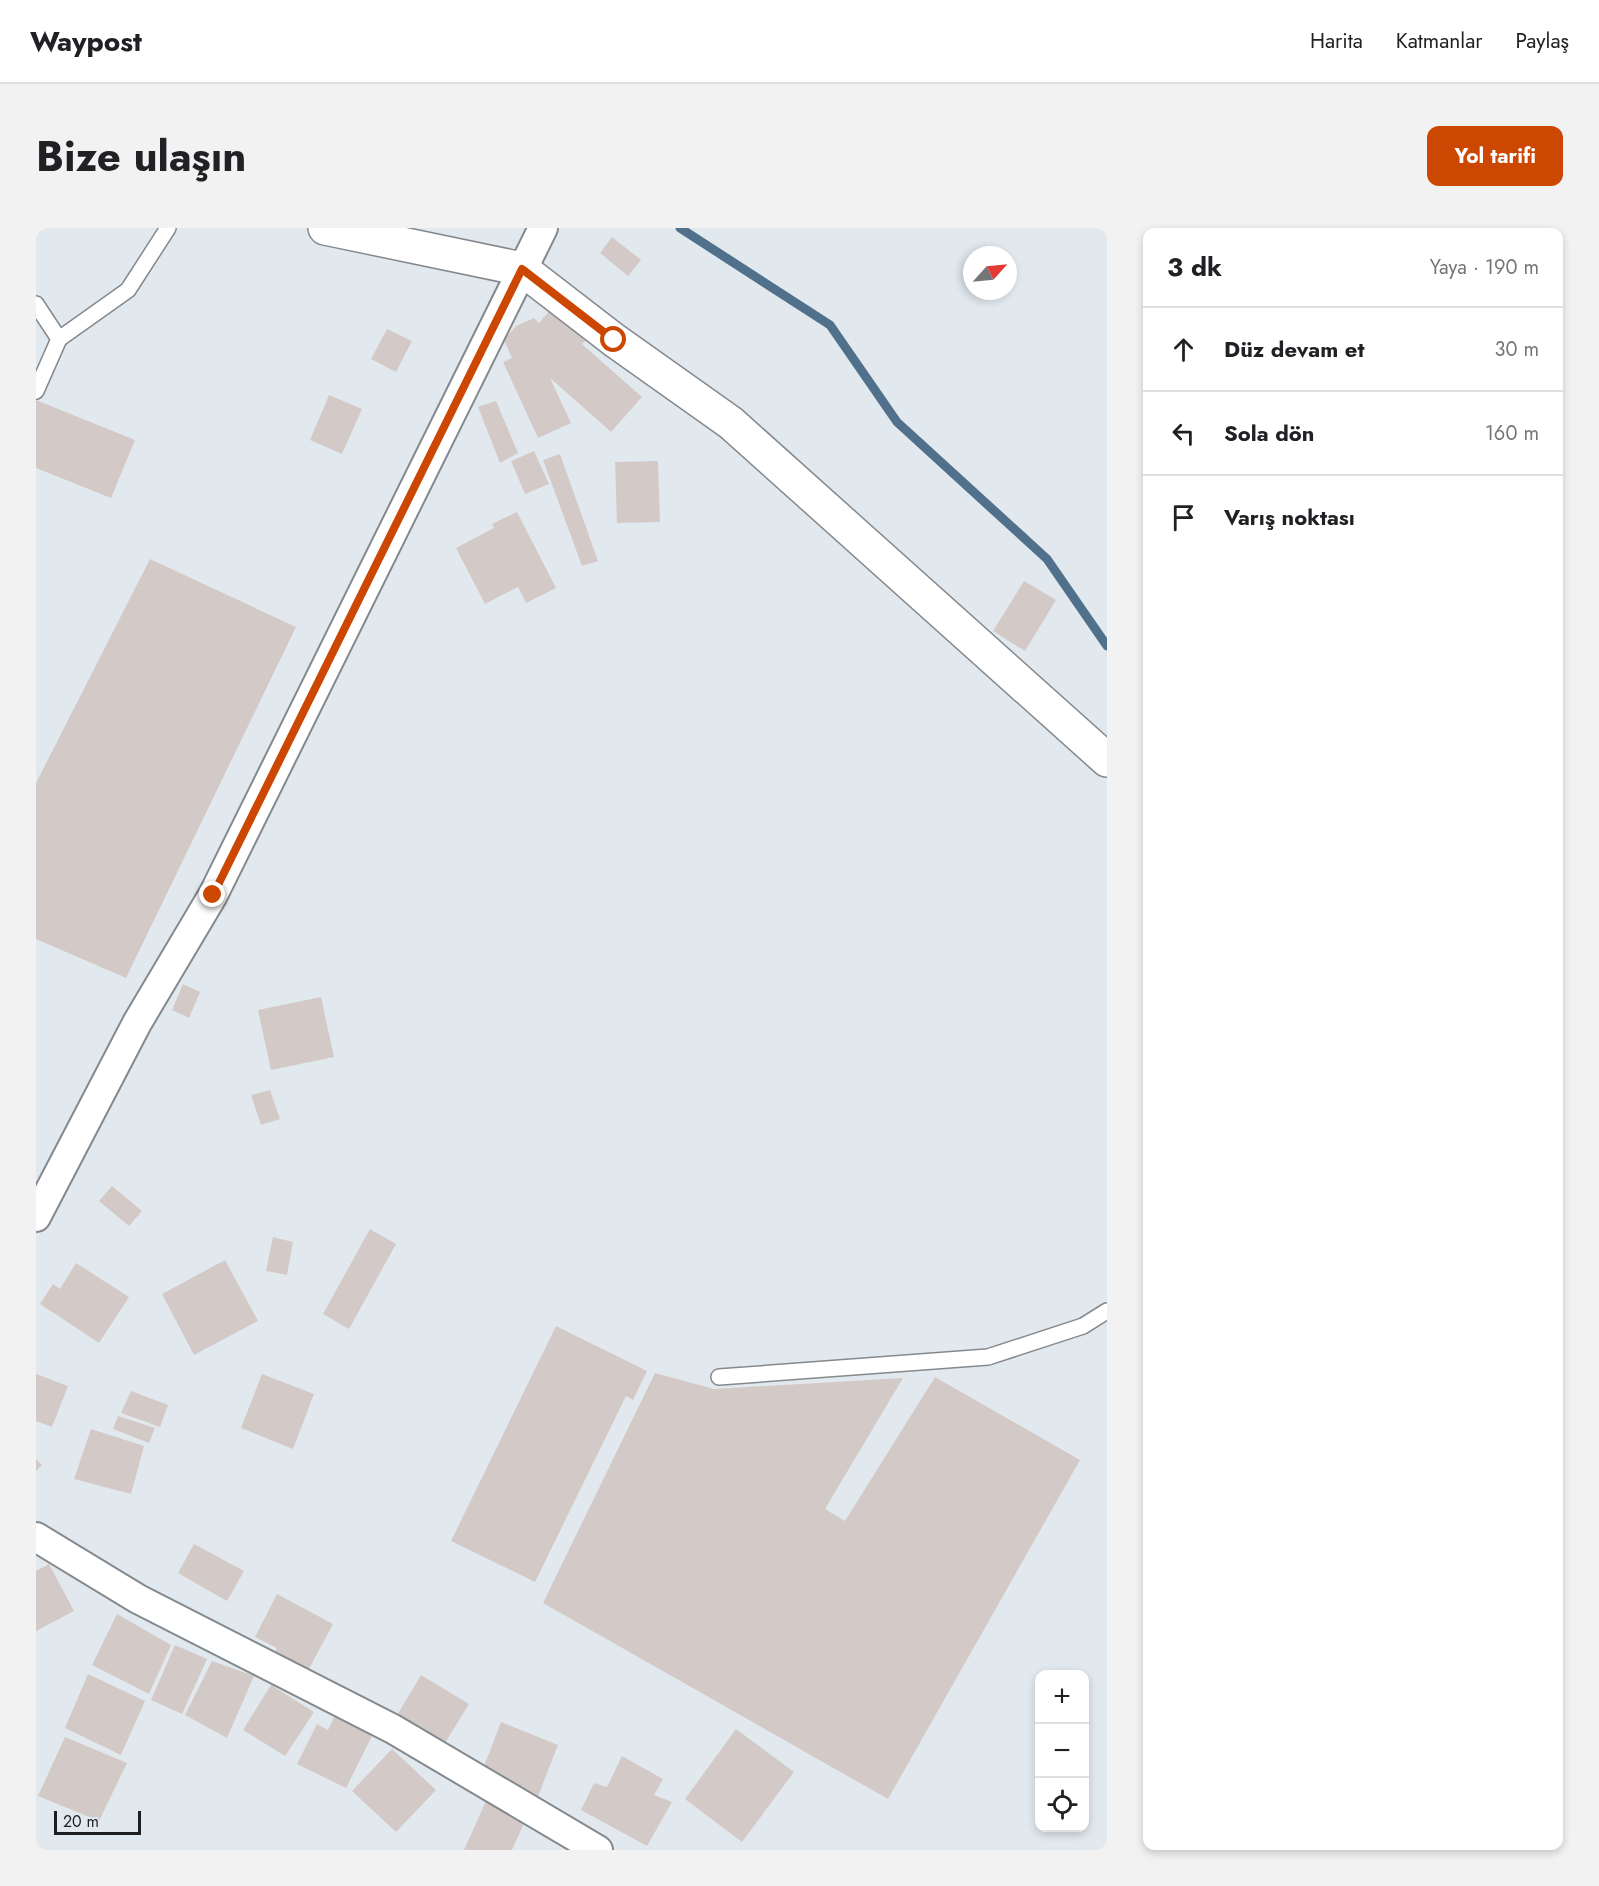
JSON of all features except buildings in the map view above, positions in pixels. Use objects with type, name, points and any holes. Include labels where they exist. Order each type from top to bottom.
[{"type":"street","points":[[325,228],[522,269],[614,340],[731,423],[1107,760]]},
{"type":"street","points":[[36,1217],[137,1023],[213,895],[543,228]]},
{"type":"street","points":[[36,1537],[138,1599],[393,1729],[598,1850]]},
{"type":"lane","points":[[36,391],[59,339],[128,290],[168,228]]},
{"type":"lane","points":[[36,304],[59,339]]},
{"type":"lane","points":[[719,1377],[988,1357],[1083,1326],[1107,1311]]},
{"type":"waterway","points":[[680,228],[830,325],[897,422],[1047,559],[1107,646]]},
{"type":"route","points":[[213,895],[522,269],[614,340]]}]
